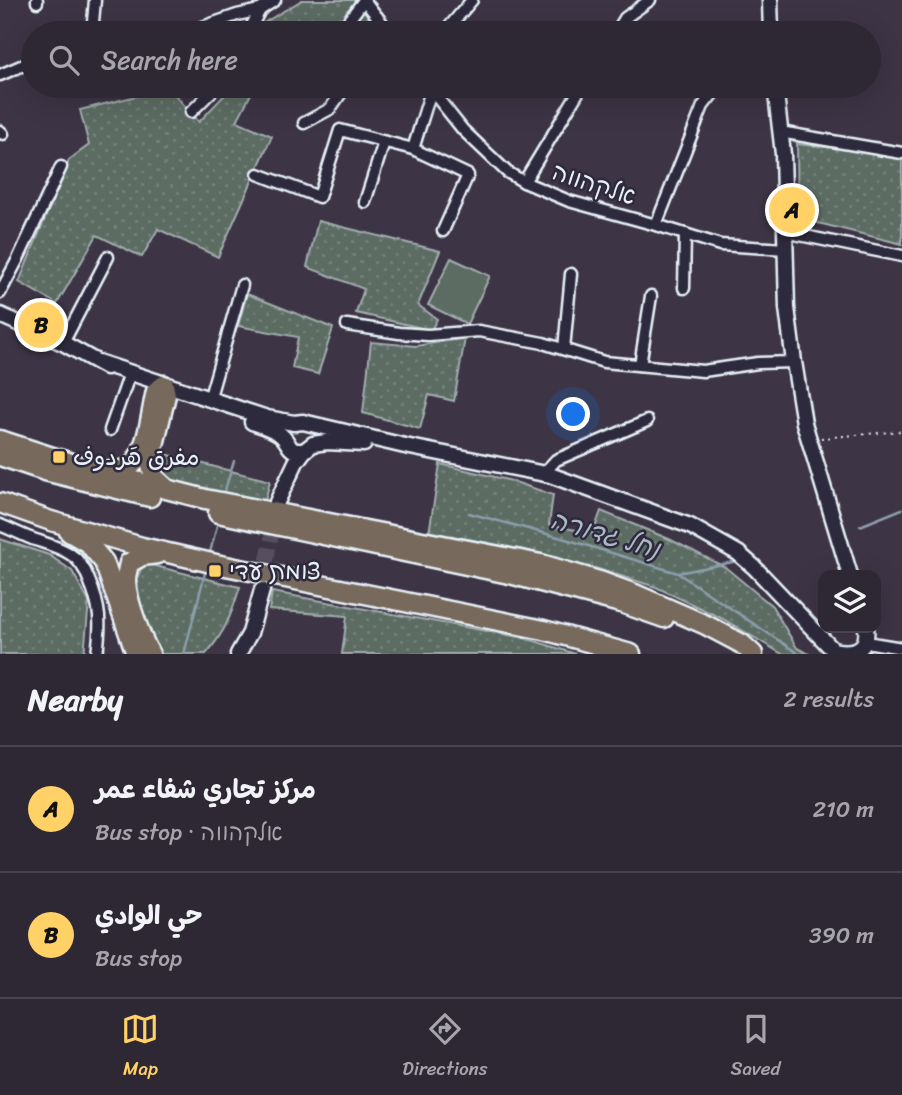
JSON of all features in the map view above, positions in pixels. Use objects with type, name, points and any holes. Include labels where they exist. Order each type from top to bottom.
[{"type":"highway","points":[[93,470],[113,472],[130,467],[142,449],[162,390]]},
{"type":"highway","points":[[162,390],[150,462],[154,477],[169,489]]},
{"type":"highway","points":[[0,440],[93,470],[205,499],[553,568],[635,594],[706,625],[742,644],[753,654]]},
{"type":"highway","points":[[0,456],[45,471],[198,509],[565,588],[621,603],[685,626],[743,654]]},
{"type":"highway","points":[[0,503],[51,522],[172,554],[544,629],[631,654]]},
{"type":"highway","points":[[51,522],[88,543],[104,562],[136,654]]},
{"type":"highway","points":[[150,654],[143,642],[127,591],[127,570],[129,564],[142,556],[172,554]]},
{"type":"street","points":[[93,21],[95,0]]},
{"type":"street","points":[[220,21],[260,10],[275,0]]},
{"type":"street","points":[[348,21],[364,0],[379,21]]},
{"type":"street","points":[[454,21],[472,0]]},
{"type":"street","points":[[624,21],[650,0]]},
{"type":"street","points":[[770,0],[771,21]]},
{"type":"street","points":[[254,21],[260,10]]},
{"type":"street","points":[[0,74],[21,66]]},
{"type":"street","points":[[191,112],[205,98]]},
{"type":"street","points":[[304,123],[330,109],[338,98]]},
{"type":"street","points":[[413,149],[427,98]]},
{"type":"street","name":"אלקהווה","points":[[438,98],[463,130],[507,172],[524,182],[569,201],[720,244],[786,249]]},
{"type":"street","points":[[524,182],[575,98]]},
{"type":"street","points":[[656,225],[703,106],[709,98]]},
{"type":"street","points":[[776,98],[783,154],[788,308],[794,362],[804,423],[848,570]]},
{"type":"street","points":[[258,174],[319,197],[340,130],[413,149],[468,175],[443,231]]},
{"type":"street","points":[[780,132],[902,153]]},
{"type":"street","points":[[365,202],[384,142]]},
{"type":"street","points":[[0,293],[61,167]]},
{"type":"street","points":[[785,232],[902,256]]},
{"type":"street","points":[[684,288],[685,234]]},
{"type":"street","points":[[63,343],[108,257]]},
{"type":"street","points":[[564,349],[571,274]]},
{"type":"street","points":[[209,400],[242,285]]},
{"type":"street","points":[[640,365],[651,296]]},
{"type":"street","points":[[0,315],[63,343],[128,379],[255,423],[285,440],[295,451],[327,442],[405,446]]},
{"type":"street","points":[[347,325],[429,335],[479,331],[543,343],[604,362],[703,371],[758,363],[794,362]]},
{"type":"street","points":[[97,362],[162,390],[209,400],[267,418],[543,474],[668,517],[718,540],[738,553],[833,650],[841,654],[852,654],[859,650],[866,635],[902,648]]},
{"type":"street","points":[[110,430],[128,379]]},
{"type":"street","points":[[543,474],[556,460],[647,421]]},
{"type":"street","points":[[301,424],[313,431],[314,440],[296,462],[278,499],[287,429],[301,424]]},
{"type":"street","points":[[0,525],[55,546],[79,560],[97,598],[100,623],[97,654]]},
{"type":"street","points":[[239,654],[250,633],[262,590]]},
{"type":"path","points":[[809,439],[902,431]]},
{"type":"green space","points":[[302,0],[355,0],[375,21],[267,21]]},
{"type":"green space","points":[[129,98],[178,98],[199,122],[222,98],[249,98],[237,121],[272,136],[218,257],[158,229],[142,257],[97,235],[57,304],[19,282],[69,160],[89,145],[80,110]]},
{"type":"green space","points":[[797,144],[902,155],[902,244],[798,218]]},
{"type":"green space","points":[[318,221],[440,251],[418,305],[437,319],[431,330],[356,313],[364,289],[307,267]]},
{"type":"green space","points":[[451,258],[490,276],[467,324],[428,305]]},
{"type":"green space","points":[[247,294],[333,328],[318,374],[292,368],[298,337],[238,326]]},
{"type":"green space","points":[[465,338],[454,401],[429,395],[420,429],[363,413],[371,342],[416,346]]},
{"type":"green space","points":[[165,454],[270,481],[264,505],[175,482],[164,471]]},
{"type":"green space","points":[[440,464],[512,481],[553,495],[549,525],[593,533],[601,511],[669,539],[725,567],[772,606],[797,648],[809,654],[782,654],[723,619],[656,587],[595,568],[429,533]]},
{"type":"green space","points":[[0,539],[49,555],[72,571],[89,602],[84,654],[0,654]]},
{"type":"green space","points":[[147,564],[240,587],[227,622],[206,654],[162,654],[154,646],[144,619],[138,583],[140,572]]},
{"type":"green space","points":[[272,592],[525,638],[576,654],[342,654],[347,616],[269,610]]},
{"type":"waterway","points":[[225,490],[234,461]]},
{"type":"waterway","name":"נחל גדורה","points":[[860,526],[902,509]]},
{"type":"waterway","name":"נחל גדורה","points":[[469,513],[678,573],[733,562]]},
{"type":"waterway","points":[[209,556],[218,522]]},
{"type":"waterway","points":[[184,654],[206,569]]},
{"type":"waterway","points":[[679,574],[799,654]]},
{"type":"tunnel","points":[[263,582],[275,516]]},
{"type":"place","name":"مركز تجاري شفاء عمر","points":[[792,210]]},
{"type":"place","name":"حي الوادي","points":[[41,325]]},
{"type":"place","name":"مفرق هَردوف","points":[[59,457]]},
{"type":"place","name":"צומת עדי","points":[[215,571]]}]
